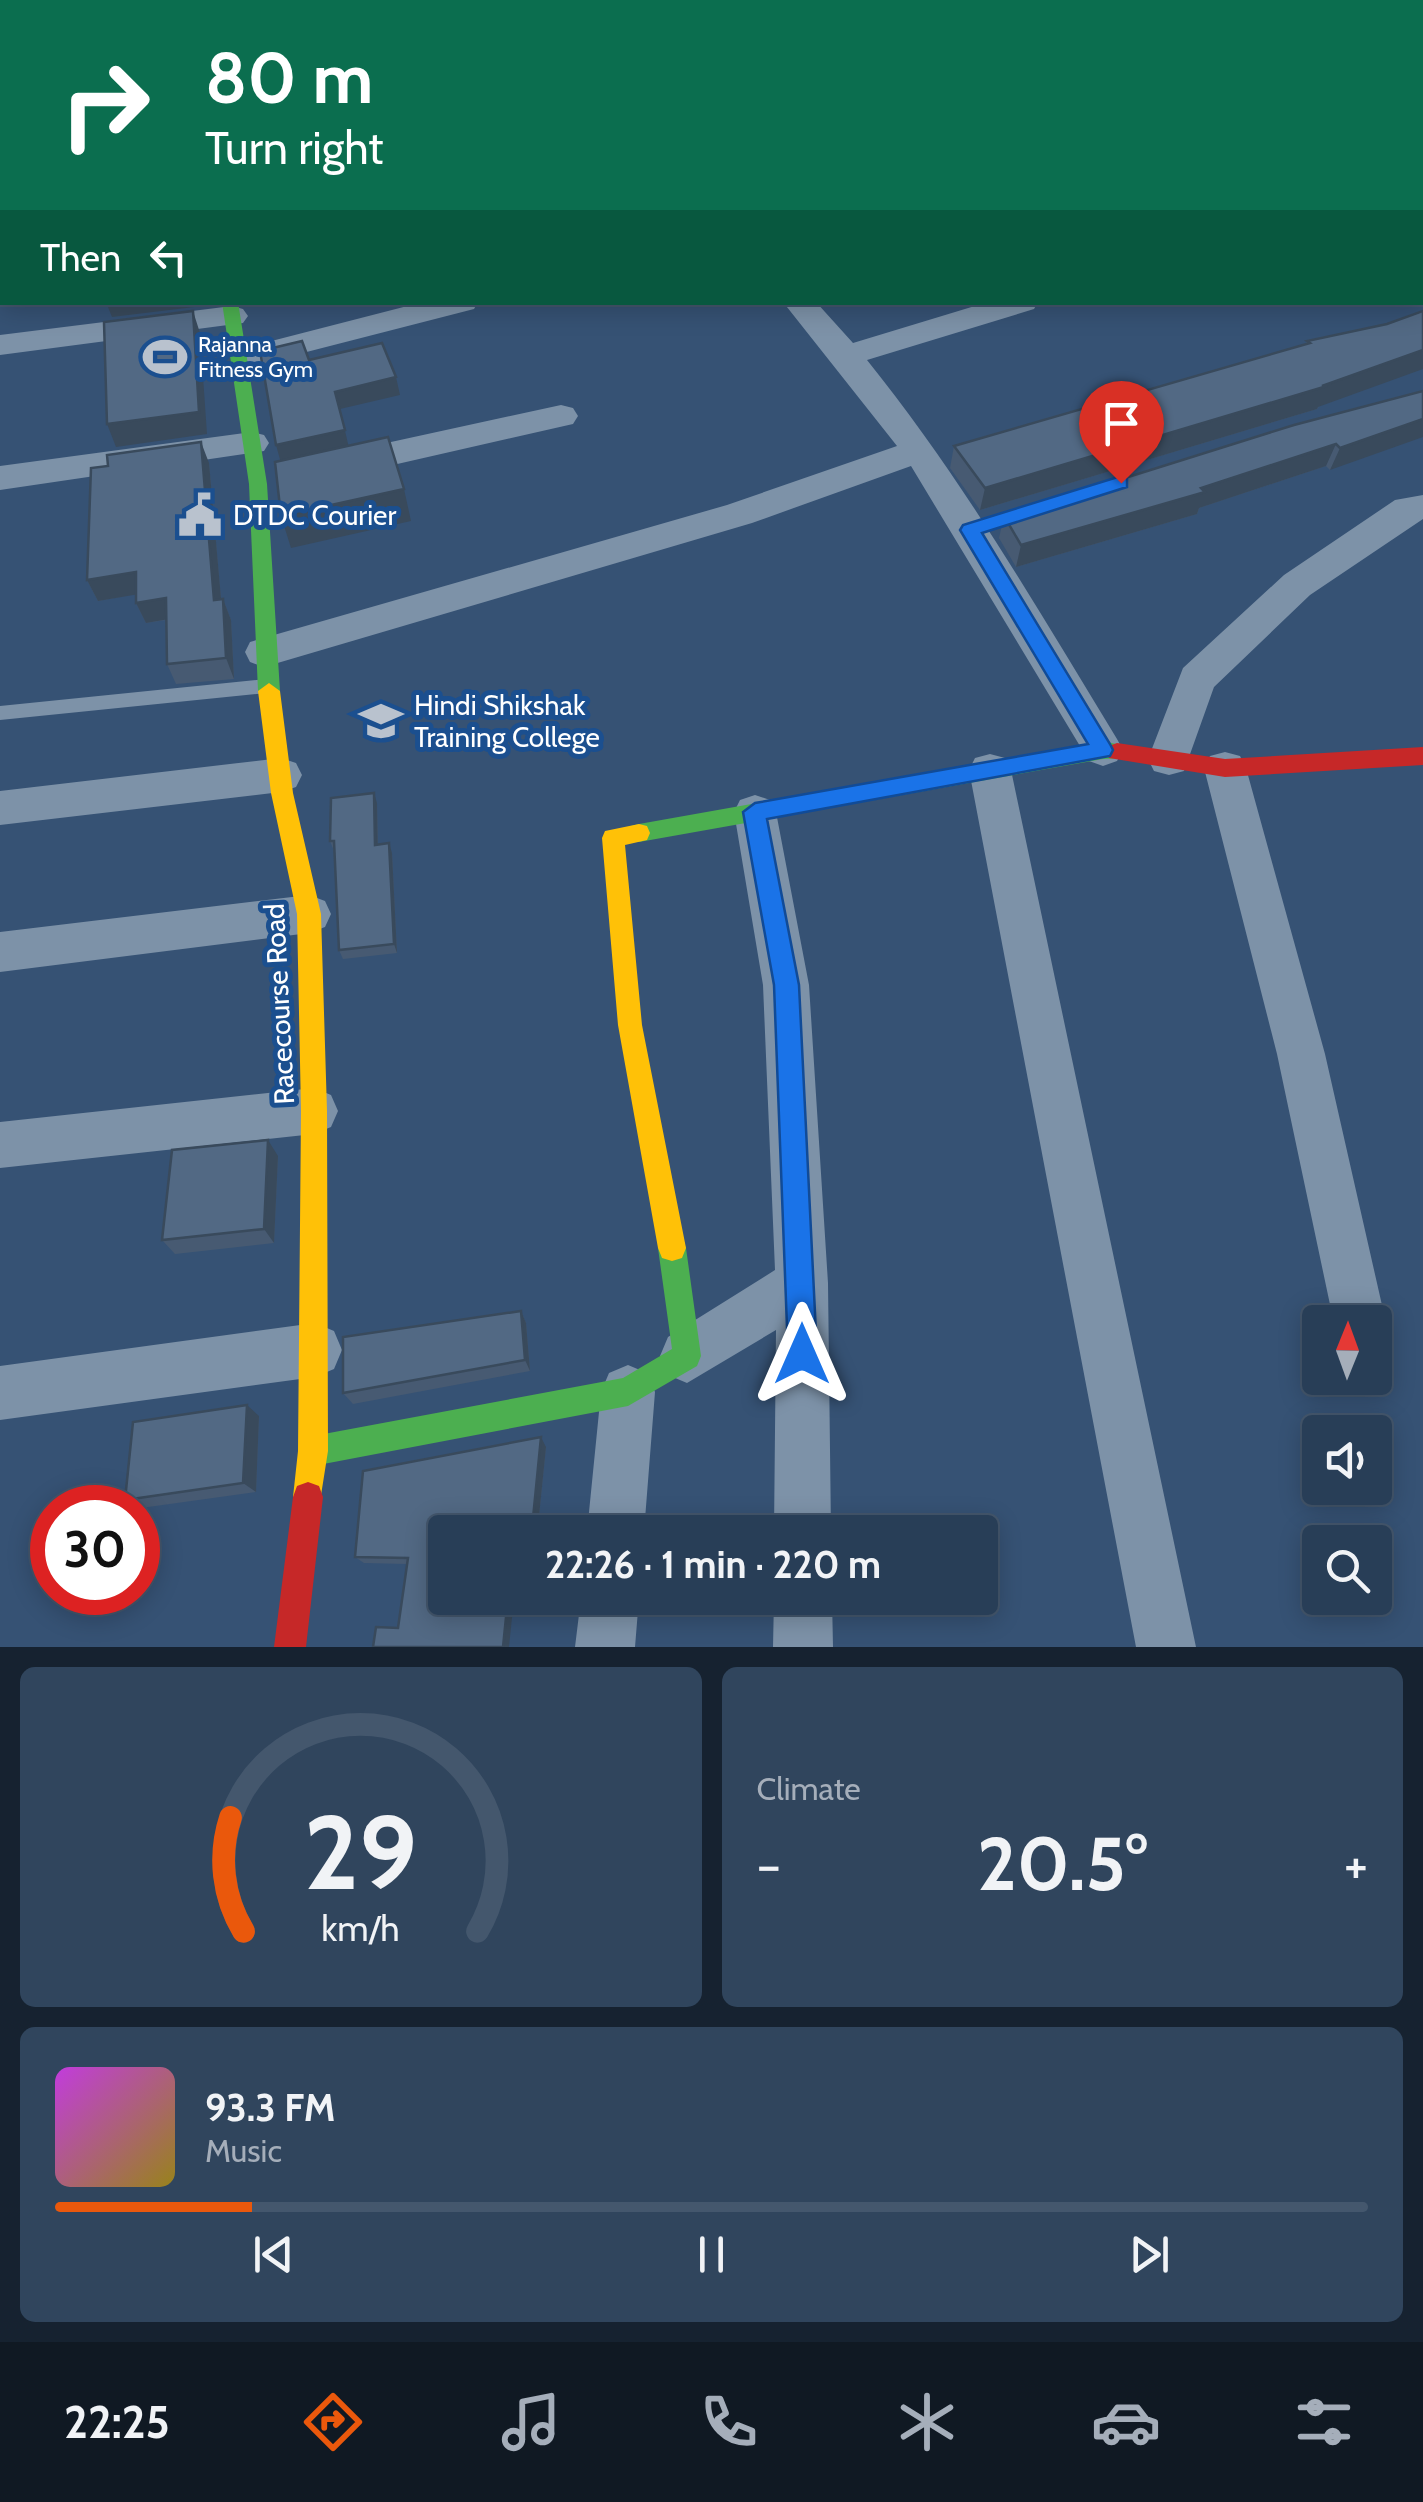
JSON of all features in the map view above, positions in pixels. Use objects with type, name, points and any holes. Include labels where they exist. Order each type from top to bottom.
[{"type":"street","points":[[238,360],[451,305]]},
{"type":"street","points":[[801,305],[848,355],[970,530],[1102,750]]},
{"type":"street","points":[[848,355],[1012,305]]},
{"type":"street","points":[[0,345],[231,309]]},
{"type":"street","name":"Racecourse Road","points":[[231,309],[258,484],[266,668],[282,793],[308,914],[314,1111],[313,1451],[290,1647]]},
{"type":"street","points":[[258,484],[561,416]]},
{"type":"street","points":[[0,478],[252,444]]},
{"type":"street","points":[[266,668],[739,514],[916,452]]},
{"type":"street","points":[[1169,759],[1197,679],[1297,585],[1408,509],[1423,507]]},
{"type":"street","points":[[970,530],[1008,518]]},
{"type":"street","points":[[687,1356],[663,1189],[630,1025],[613,838],[1102,750],[1225,768],[1423,756]]},
{"type":"street","points":[[1225,768],[1301,1054],[1356,1305]]},
{"type":"street","points":[[990,770],[1166,1647]]},
{"type":"street","points":[[0,808],[282,776]]},
{"type":"street","points":[[755,812],[786,985],[802,1283],[803,1515]]},
{"type":"street","points":[[0,952],[308,914]]},
{"type":"street","points":[[0,1145],[314,1111]]},
{"type":"street","points":[[313,1451],[628,1392],[802,1283]]},
{"type":"street","points":[[0,1393],[315,1350]]},
{"type":"street","points":[[617,1515],[628,1392]]},
{"type":"street","points":[[605,1647],[608,1615]]},
{"type":"street","points":[[803,1615],[803,1647]]},
{"type":"lane","points":[[0,713],[266,668]]},
{"type":"building","points":[[193,311],[199,412],[107,424],[104,322]]},
{"type":"building","points":[[1423,311],[1423,350],[1322,386],[1327,386],[985,488],[954,446],[1310,343],[1307,341],[1387,324]]},
{"type":"building","points":[[302,341],[309,360],[382,343],[396,377],[335,392],[345,430],[276,445],[260,351]]},
{"type":"building","points":[[1423,391],[1423,419],[1340,448],[1336,444],[1201,488],[1205,492],[1021,545],[1004,516],[1294,425]]},
{"type":"building","points":[[388,437],[404,489],[281,516],[275,462]]},
{"type":"building","points":[[201,442],[214,600],[223,599],[226,658],[167,664],[166,598],[136,603],[136,572],[87,580],[91,468],[108,466],[107,455]]},
{"type":"building","points":[[374,793],[375,845],[389,843],[394,944],[339,950],[334,841],[330,841],[331,798]]},
{"type":"building","points":[[268,1140],[264,1229],[162,1240],[172,1150]]},
{"type":"building","points":[[521,1311],[525,1360],[343,1393],[343,1337]]},
{"type":"building","points":[[247,1405],[243,1483],[160,1495],[160,1485],[127,1485],[133,1422]]},
{"type":"building","points":[[541,1437],[533,1515],[428,1515],[428,1615],[506,1615],[503,1647],[373,1647],[376,1627],[398,1628],[408,1558],[355,1557],[363,1471]]},
{"type":"traffic: fast","points":[[230,305],[258,484],[269,691]]},
{"type":"traffic: fast","points":[[639,833],[1103,750],[1117,752]]},
{"type":"traffic: fast","points":[[313,1451],[628,1392],[687,1356],[672,1248]]},
{"type":"traffic: slow","points":[[269,691],[282,793],[309,914],[314,1111],[313,1451],[308,1497]]},
{"type":"traffic: slow","points":[[639,833],[613,838],[630,1025],[672,1248]]},
{"type":"traffic: jam","points":[[1117,752],[1225,768],[1423,756]]},
{"type":"traffic: jam","points":[[290,1647],[308,1497]]},
{"type":"place","name":"Rajanna Fitness Gym","points":[[165,357]]},
{"type":"place","name":"DTDC Courier","points":[[200,515]]},
{"type":"place","name":"Hindi Shikshak Training College","points":[[381,721]]},
{"type":"route","points":[[802,1354],[802,1283],[786,985],[755,812],[1102,750],[970,530],[1121,483]]}]
